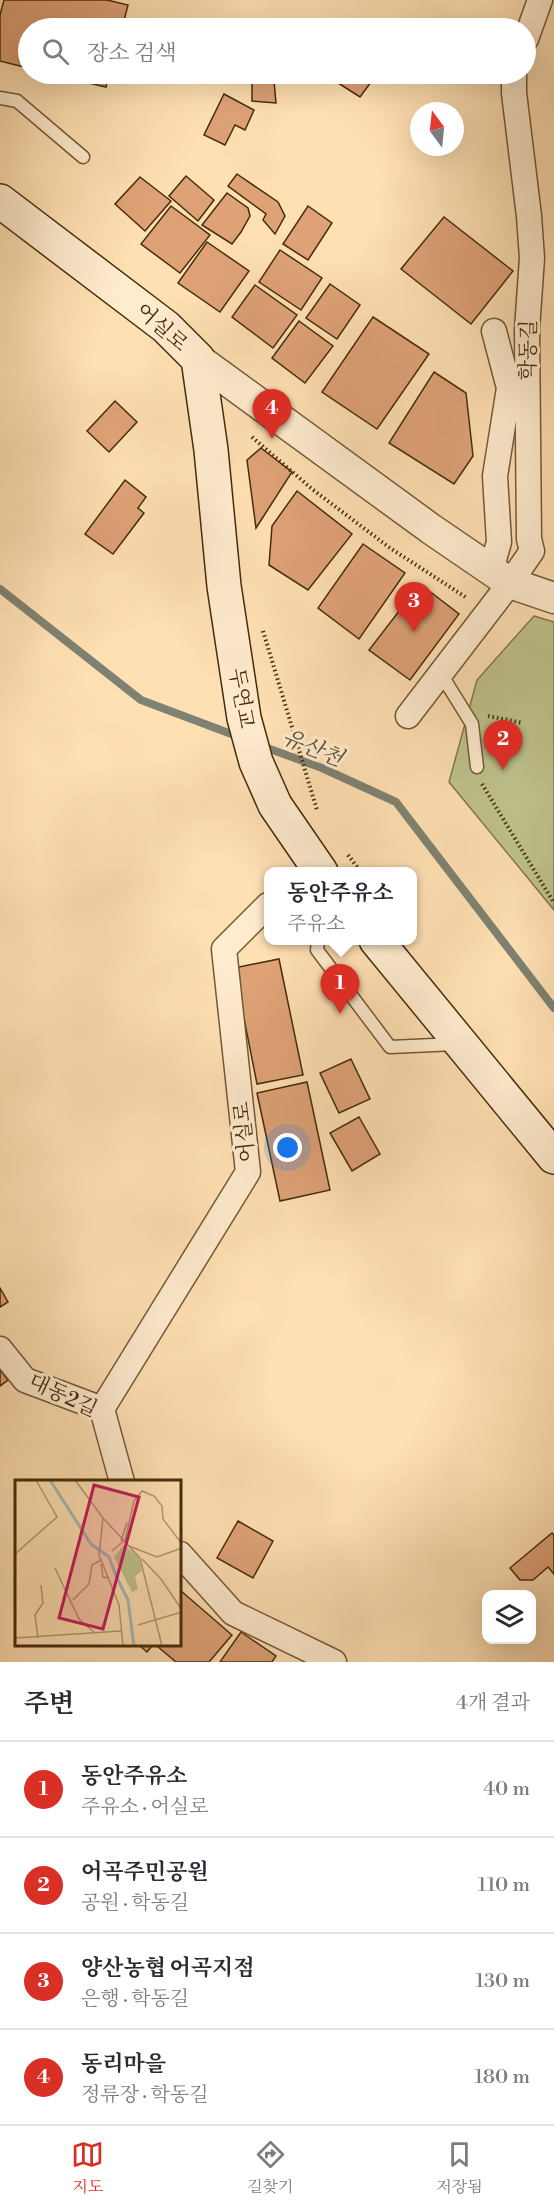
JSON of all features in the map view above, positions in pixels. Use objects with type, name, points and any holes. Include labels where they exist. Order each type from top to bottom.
[{"type":"main road","name":"어실로","points":[[0,201],[166,327],[198,359],[211,450],[224,586]]},
{"type":"main road","name":"두연교","points":[[224,586],[244,718],[256,762],[274,805],[311,867]]},
{"type":"main road","points":[[380,945],[554,1157]]},
{"type":"street","points":[[533,18],[540,0]]},
{"type":"street","name":"학동길","points":[[408,716],[441,674],[500,576],[532,551],[529,539],[527,341],[532,258],[514,84]]},
{"type":"street","points":[[494,331],[509,388],[495,476],[500,576]]},
{"type":"street","points":[[198,359],[431,529],[500,576],[554,597]]},
{"type":"street","name":"어실로","points":[[102,1409],[248,1172],[224,949],[264,909]]},
{"type":"street","name":"대동2길","points":[[0,1349],[25,1380],[102,1409],[121,1480]]},
{"type":"street","points":[[182,1556],[233,1613],[334,1662]]},
{"type":"lane","points":[[0,98],[17,101],[83,157]]},
{"type":"lane","points":[[441,674],[472,724],[477,767]]},
{"type":"lane","points":[[318,945],[317,950],[390,1047],[459,1044]]},
{"type":"path","points":[[247,432],[312,489],[390,548],[473,601]]},
{"type":"path","points":[[262,628],[319,819]]},
{"type":"path","points":[[477,767],[478,777],[554,903]]},
{"type":"green space","points":[[534,616],[554,622],[554,910],[449,782],[477,680]]},
{"type":"building","points":[[4,0],[107,0],[128,5],[125,18],[18,18],[18,66],[0,61],[0,15]]},
{"type":"building","points":[[252,84],[274,84],[276,103],[252,101]]},
{"type":"building","points":[[340,84],[370,84],[360,97]]},
{"type":"building","points":[[224,94],[254,110],[245,130],[235,125],[225,145],[204,135]]},
{"type":"building","points":[[237,174],[278,202],[285,216],[275,234],[263,220],[266,214],[228,186]]},
{"type":"building","points":[[186,176],[214,200],[198,221],[169,196]]},
{"type":"building","points":[[140,177],[171,201],[145,231],[115,204]]},
{"type":"building","points":[[227,193],[248,208],[250,216],[232,244],[202,225]]},
{"type":"building","points":[[171,206],[210,235],[180,273],[141,244]]},
{"type":"building","points":[[308,206],[332,223],[308,260],[283,244]]},
{"type":"building","points":[[444,217],[513,271],[471,324],[401,269]]},
{"type":"building","points":[[207,242],[249,271],[220,312],[178,283]]},
{"type":"building","points":[[280,250],[322,278],[301,310],[259,282]]},
{"type":"building","points":[[330,284],[360,305],[337,339],[306,318]]},
{"type":"building","points":[[255,285],[297,315],[273,348],[232,317]]},
{"type":"building","points":[[373,317],[429,354],[377,429],[322,392]]},
{"type":"building","points":[[299,321],[333,346],[305,383],[272,358]]},
{"type":"building","points":[[434,372],[466,393],[473,456],[454,484],[389,443]]},
{"type":"building","points":[[115,401],[137,422],[109,452],[87,431]]},
{"type":"building","points":[[261,448],[292,472],[256,528],[247,460]]},
{"type":"building","points":[[125,480],[146,497],[138,508],[144,513],[113,554],[85,534]]},
{"type":"building","points":[[297,491],[352,534],[308,590],[269,565],[272,526]]},
{"type":"building","points":[[363,544],[405,573],[359,639],[318,608]]},
{"type":"building","points":[[420,584],[459,614],[410,680],[369,650]]},
{"type":"building","points":[[279,959],[303,1075],[257,1084],[234,968]]},
{"type":"building","points":[[351,1059],[370,1099],[339,1113],[320,1073]]},
{"type":"building","points":[[307,1082],[330,1190],[280,1201],[257,1093]]},
{"type":"building","points":[[359,1117],[380,1154],[352,1171],[330,1133]]},
{"type":"building","points":[[0,1288],[8,1302],[0,1307]]},
{"type":"building","points":[[0,1370],[8,1380],[0,1386]]},
{"type":"building","points":[[238,1521],[273,1541],[253,1578],[217,1558]]},
{"type":"building","points":[[552,1533],[554,1535],[554,1574],[548,1567],[533,1580],[520,1580],[510,1568]]},
{"type":"building","points":[[182,1592],[232,1635],[209,1662],[176,1662],[158,1647],[182,1647]]},
{"type":"building","points":[[241,1632],[276,1656],[272,1662],[220,1662]]},
{"type":"building","points":[[141,1647],[151,1647],[147,1652]]},
{"type":"waterway","name":"유산천","points":[[0,589],[141,700],[242,738]]},
{"type":"waterway","name":"유산천","points":[[259,745],[322,768],[396,802],[554,1008]]},
{"type":"place","name":"동리마을","points":[[272,439]]},
{"type":"place","name":"양산농협 어곡지점","points":[[414,632]]},
{"type":"place","name":"어곡주민공원","points":[[503,770]]},
{"type":"place","name":"동안주유소","points":[[340,1014]]}]
